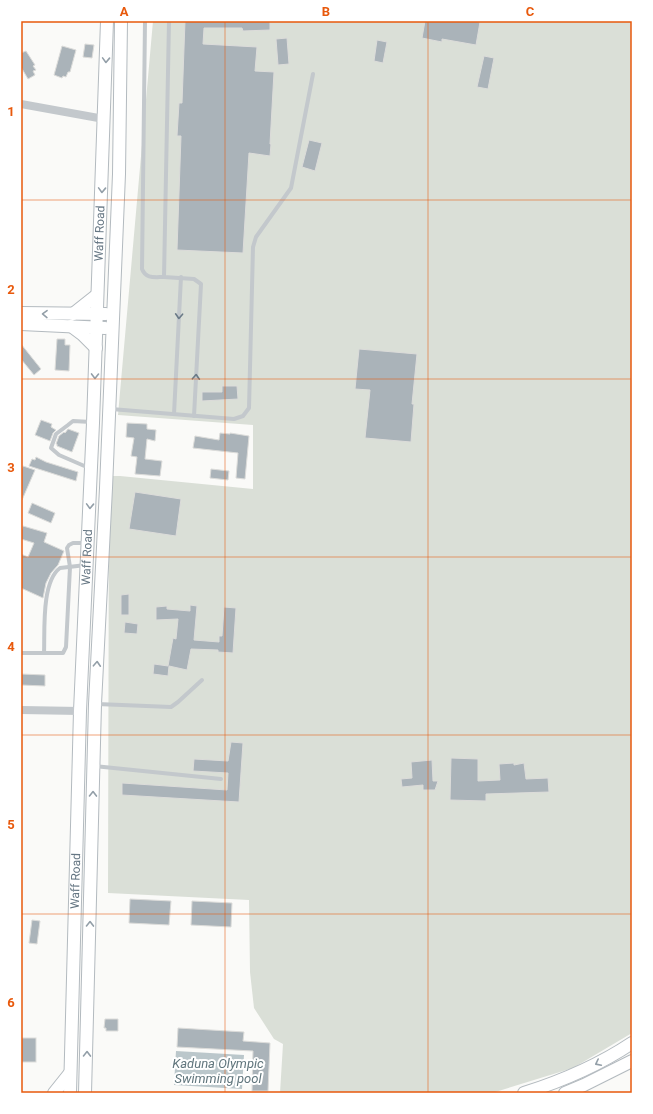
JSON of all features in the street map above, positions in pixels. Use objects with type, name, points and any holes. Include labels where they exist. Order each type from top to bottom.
[{"type":"street","name":"Waff Road","points":[[70,1093],[80,711],[92,469],[107,21]]},
{"type":"street","name":"Waff Road","points":[[85,1093],[95,704],[106,488],[119,174],[121,21]]},
{"type":"street","points":[[21,104],[104,119]]},
{"type":"street","points":[[73,314],[97,295]]},
{"type":"street","points":[[21,313],[113,314]]},
{"type":"street","points":[[21,324],[112,328]]},
{"type":"street","points":[[71,326],[96,348]]},
{"type":"street","points":[[21,710],[80,711]]},
{"type":"street","points":[[524,1093],[576,1074],[619,1052],[632,1043]]},
{"type":"street","points":[[565,1093],[632,1061]]},
{"type":"street","points":[[54,1093],[70,1073]]},
{"type":"street","points":[[86,1075],[96,1093]]},
{"type":"lane","points":[[145,21],[142,269],[144,274],[147,276],[181,277],[194,279],[201,284],[194,416]]},
{"type":"lane","points":[[164,277],[169,21]]},
{"type":"lane","points":[[109,408],[234,419],[243,416],[249,408],[253,247],[256,237],[291,188],[313,74]]},
{"type":"lane","points":[[174,414],[181,277]]},
{"type":"lane","points":[[92,469],[58,455],[51,448],[56,434],[73,421],[93,422]]},
{"type":"lane","points":[[22,653],[63,653],[66,647],[70,567],[67,548],[73,543],[88,543]]},
{"type":"lane","points":[[44,653],[44,604],[51,581],[58,569],[62,567],[87,565]]},
{"type":"lane","points":[[95,704],[171,707],[202,680]]},
{"type":"lane","points":[[94,766],[221,779]]},
{"type":"shaded area","points":[[153,21],[632,21],[632,1033],[573,1068],[492,1093],[280,1093],[283,1044],[274,1039],[254,1008],[250,972],[249,900],[108,893],[109,476],[253,489],[253,425],[118,415]]},
{"type":"water","name":"Kaduna Olympic Swimming pool","points":[[176,1051],[244,1055],[242,1089],[174,1085]]},
{"type":"building","points":[[185,21],[270,21],[270,30],[243,31],[242,28],[204,28],[203,44],[257,47],[255,71],[274,72],[270,156],[249,153],[243,253],[177,250],[181,136],[177,136],[179,103],[182,103]]},
{"type":"building","points":[[425,21],[480,22],[476,45],[442,39],[442,42],[422,38]]},
{"type":"building","points":[[287,38],[289,64],[278,65],[276,39]]},
{"type":"building","points":[[377,40],[387,42],[383,63],[374,61]]},
{"type":"building","points":[[85,44],[94,45],[92,58],[83,57]]},
{"type":"building","points":[[62,46],[76,50],[70,72],[68,72],[66,77],[63,76],[62,78],[54,75]]},
{"type":"building","points":[[26,51],[35,65],[33,66],[36,70],[33,71],[35,75],[28,79],[21,67],[21,53]]},
{"type":"building","points":[[484,56],[494,58],[488,89],[477,87]]},
{"type":"building","points":[[309,140],[322,143],[315,171],[302,167]]},
{"type":"building","points":[[57,339],[65,339],[65,345],[70,345],[69,371],[55,370]]},
{"type":"building","points":[[21,344],[41,369],[34,375],[21,359]]},
{"type":"building","points":[[359,349],[417,354],[412,404],[414,404],[411,442],[365,438],[370,390],[355,389]]},
{"type":"building","points":[[222,386],[237,386],[238,399],[202,401],[202,392],[222,392]]},
{"type":"building","points":[[41,420],[52,424],[51,427],[56,430],[50,441],[35,435]]},
{"type":"building","points":[[127,423],[147,424],[147,429],[156,430],[155,441],[147,439],[145,459],[162,461],[160,476],[135,474],[137,457],[131,456],[134,438],[126,437]]},
{"type":"building","points":[[68,429],[79,433],[72,452],[57,446],[56,444],[59,436],[64,432],[65,433]]},
{"type":"building","points":[[220,433],[249,436],[245,479],[236,478],[238,453],[193,448],[195,436],[219,440]]},
{"type":"building","points":[[36,457],[46,462],[78,472],[76,481],[29,466],[32,459],[35,460]]},
{"type":"building","points":[[23,466],[35,470],[22,500],[21,470]]},
{"type":"building","points":[[211,469],[229,471],[228,480],[210,478]]},
{"type":"building","points":[[135,492],[181,499],[176,536],[129,529]]},
{"type":"building","points":[[32,503],[55,513],[51,523],[28,513]]},
{"type":"building","points":[[23,526],[47,533],[44,542],[64,551],[58,565],[51,573],[46,583],[43,598],[21,588],[21,554],[28,557],[34,543],[21,539]]},
{"type":"building","points":[[129,594],[129,615],[121,615],[121,595]]},
{"type":"building","points":[[190,605],[197,606],[194,640],[219,642],[219,636],[222,636],[224,607],[236,608],[233,653],[218,652],[218,650],[191,649],[187,670],[169,666],[168,676],[153,674],[154,664],[168,666],[173,638],[176,639],[178,619],[156,620],[156,607],[167,606],[167,609],[190,611]]},
{"type":"building","points":[[125,622],[138,624],[137,634],[124,633]]},
{"type":"building","points":[[21,674],[45,675],[45,686],[21,685]]},
{"type":"building","points":[[231,742],[243,743],[239,802],[122,795],[122,783],[227,790],[228,773],[193,771],[194,759],[228,761]]},
{"type":"building","points":[[451,758],[478,759],[478,781],[500,780],[499,764],[514,763],[514,765],[524,763],[526,779],[548,778],[549,792],[486,794],[486,801],[450,800]]},
{"type":"building","points":[[432,760],[433,781],[438,781],[435,790],[423,790],[423,785],[402,787],[401,779],[412,778],[411,762]]},
{"type":"building","points":[[130,899],[171,901],[169,925],[129,923]]},
{"type":"building","points":[[192,901],[232,903],[231,927],[191,925]]},
{"type":"building","points":[[32,920],[40,921],[37,944],[29,943]]},
{"type":"building","points":[[105,1019],[118,1019],[118,1031],[106,1031],[106,1028],[104,1028]]},
{"type":"building","points":[[178,1028],[244,1032],[243,1041],[270,1043],[268,1091],[252,1091],[253,1051],[177,1047]]},
{"type":"building","points":[[21,1038],[36,1038],[36,1062],[21,1062]]}]
